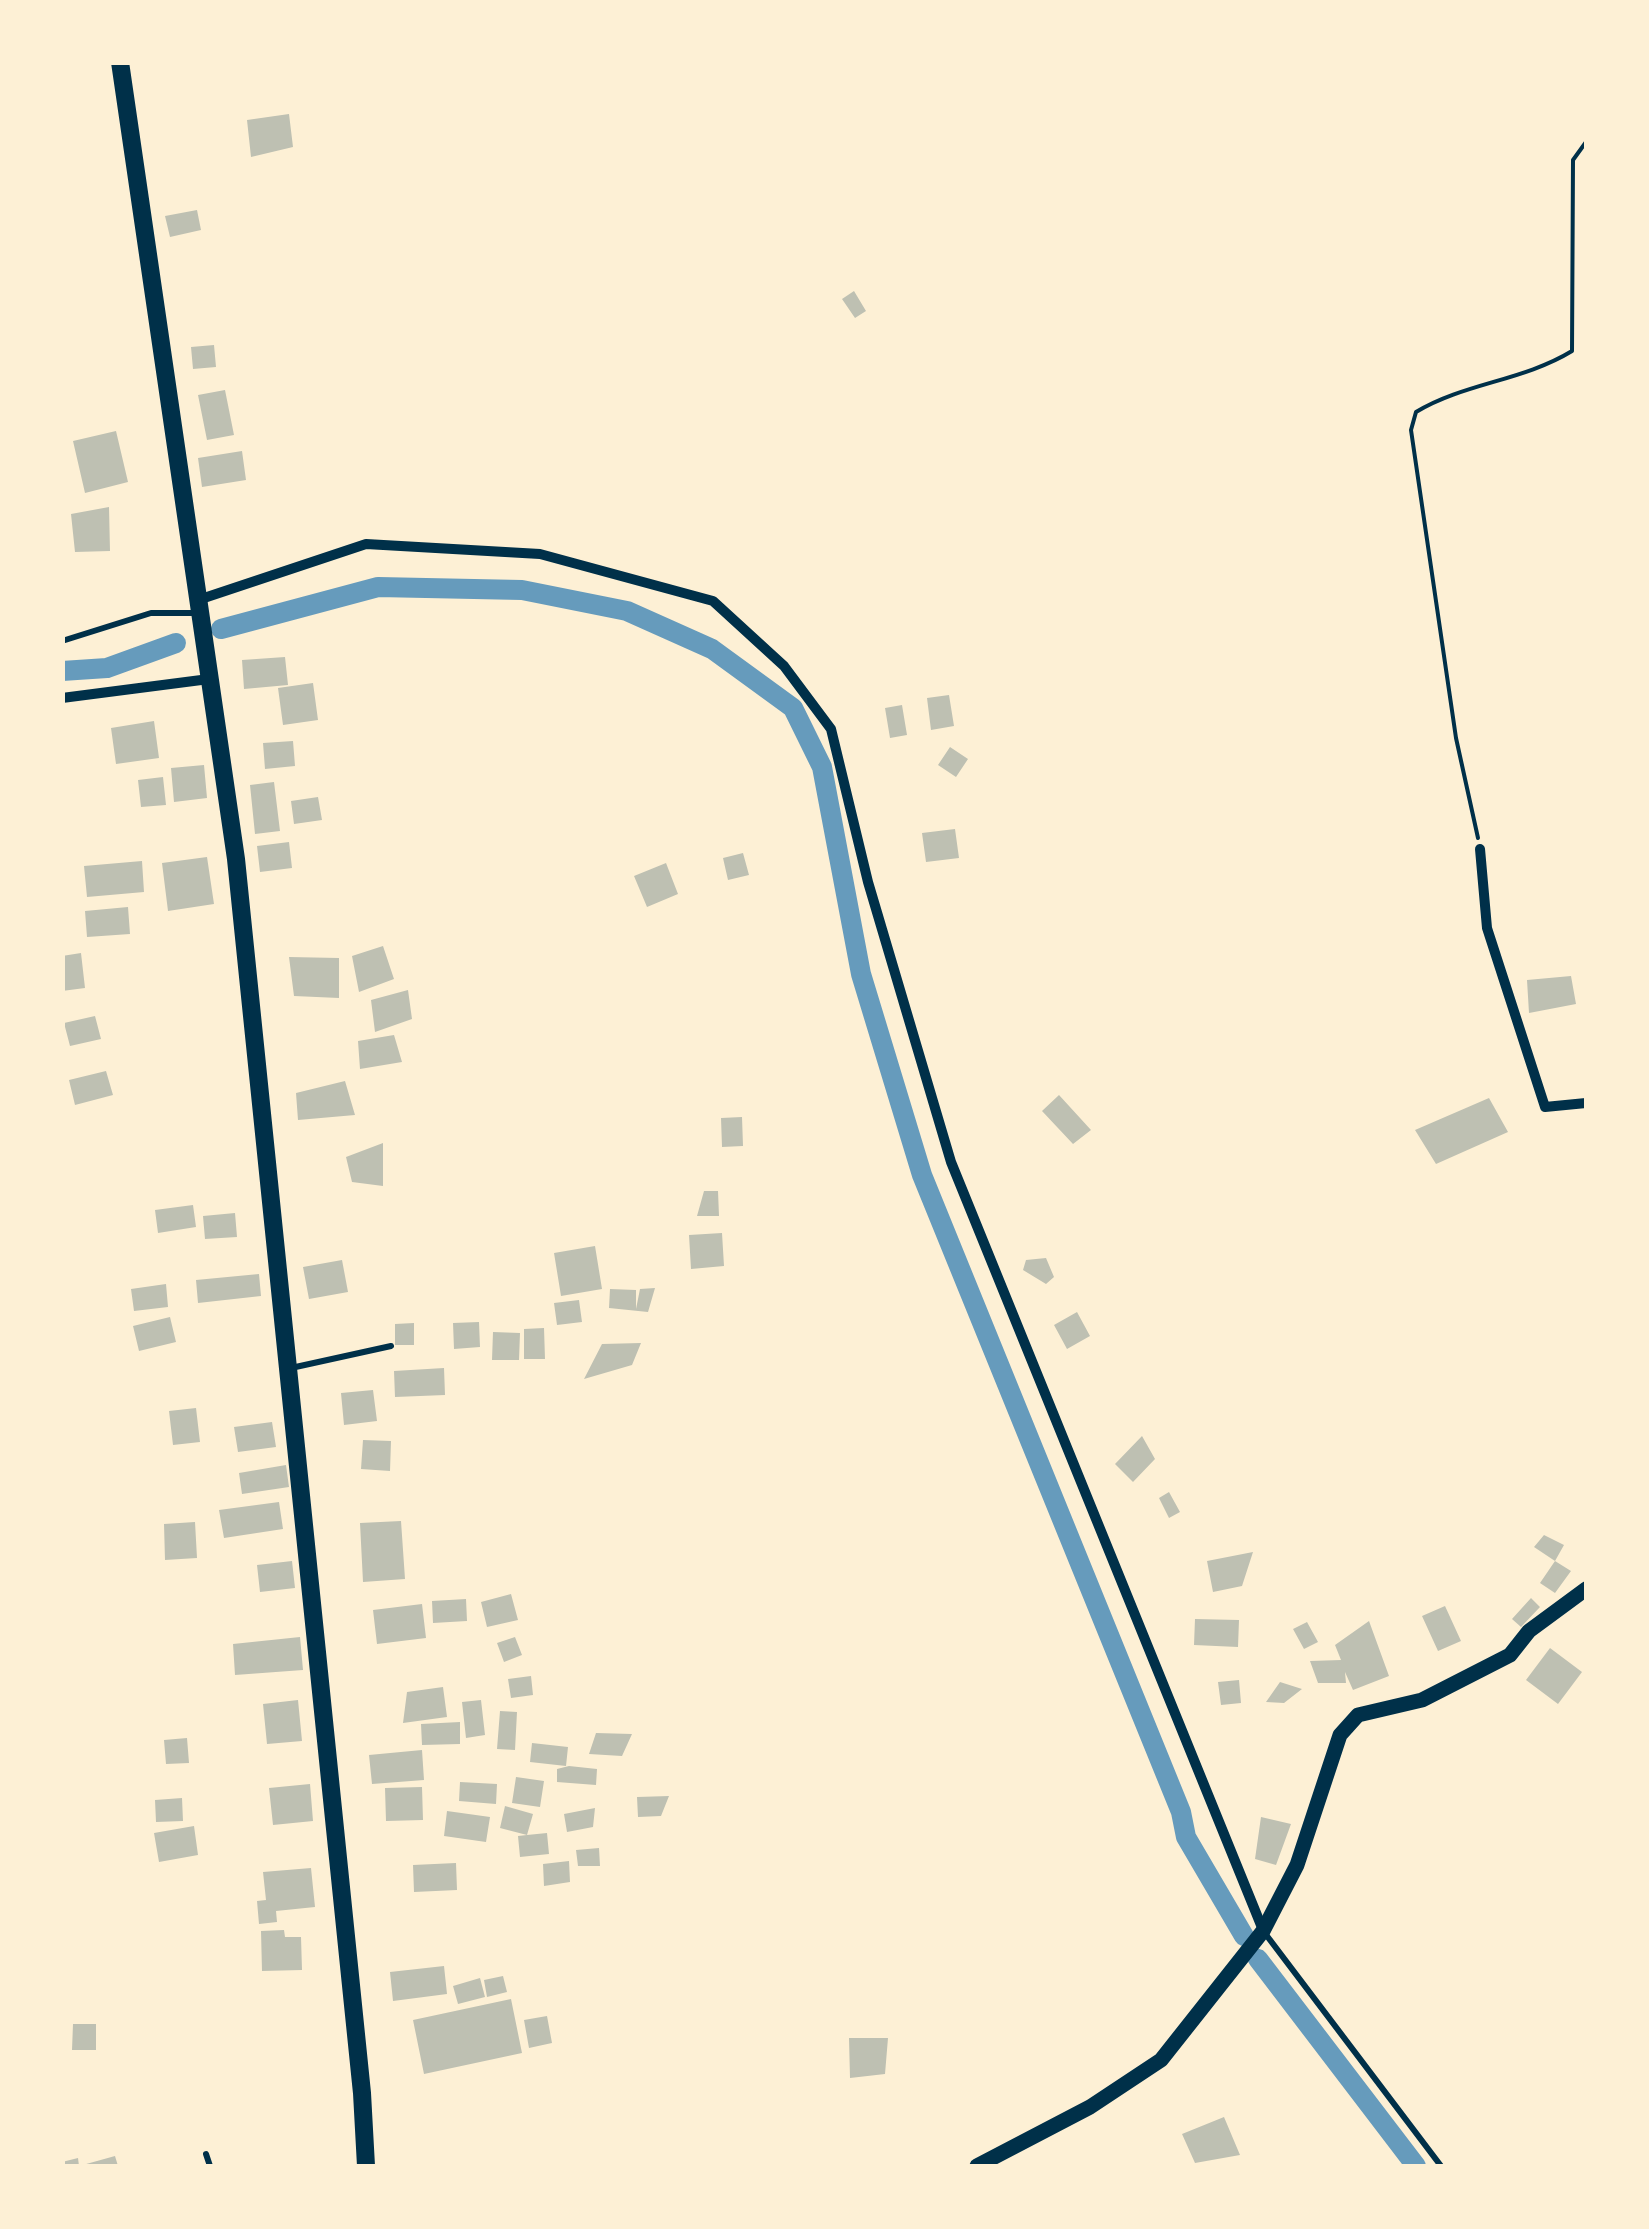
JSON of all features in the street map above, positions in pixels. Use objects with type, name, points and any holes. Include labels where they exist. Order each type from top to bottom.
[{"type":"main road","points":[[120,62],[236,859],[291,1368],[366,2166]]},
{"type":"street","points":[[199,606],[366,544],[540,554],[713,601],[784,666],[832,728],[868,882],[951,1162],[1264,1931]]},
{"type":"street","points":[[62,698],[210,679]]},
{"type":"street","points":[[1480,849],[1486,928],[1546,1107],[1586,1103]]},
{"type":"street","points":[[977,2166],[1090,2106],[1161,2060],[1264,1931],[1297,1865],[1340,1735],[1358,1715],[1422,1700],[1510,1655],[1529,1631],[1586,1588]]},
{"type":"lane","points":[[62,641],[150,614],[199,606]]},
{"type":"lane","points":[[291,1368],[391,1346]]},
{"type":"lane","points":[[1264,1931],[1441,2166]]},
{"type":"lane","points":[[206,2154],[210,2166]]},
{"type":"path","points":[[1480,849],[1456,738],[1411,430],[1416,412],[1440,398],[1540,370],[1572,351],[1573,160],[1586,142]]},
{"type":"building","points":[[289,114],[293,147],[251,157],[247,120]]},
{"type":"building","points":[[197,210],[201,230],[170,237],[165,216]]},
{"type":"building","points":[[854,291],[866,311],[855,318],[842,299]]},
{"type":"building","points":[[214,345],[216,367],[193,369],[191,347]]},
{"type":"building","points":[[225,390],[234,435],[207,440],[198,395]]},
{"type":"building","points":[[116,431],[128,482],[85,493],[73,441]]},
{"type":"building","points":[[242,451],[246,480],[202,487],[198,458]]},
{"type":"building","points":[[109,507],[110,551],[75,552],[71,514]]},
{"type":"building","points":[[285,657],[288,685],[244,689],[242,660]]},
{"type":"building","points":[[313,683],[318,720],[283,725],[278,688]]},
{"type":"building","points":[[949,695],[954,726],[931,730],[927,698]]},
{"type":"building","points":[[902,705],[907,735],[890,738],[885,708]]},
{"type":"building","points":[[154,721],[159,758],[116,764],[111,728]]},
{"type":"building","points":[[293,741],[295,766],[265,769],[263,743]]},
{"type":"building","points":[[950,747],[968,759],[956,777],[938,765]]},
{"type":"building","points":[[204,765],[207,798],[174,802],[171,768]]},
{"type":"building","points":[[163,777],[166,805],[141,807],[138,780]]},
{"type":"building","points":[[274,782],[280,831],[255,834],[250,785]]},
{"type":"building","points":[[318,797],[322,820],[294,824],[291,801]]},
{"type":"building","points":[[955,829],[959,858],[926,862],[922,833]]},
{"type":"building","points":[[289,842],[292,868],[260,872],[257,846]]},
{"type":"building","points":[[743,853],[749,875],[728,880],[723,858]]},
{"type":"building","points":[[207,857],[214,904],[168,911],[162,863]]},
{"type":"building","points":[[142,861],[144,892],[87,897],[84,866]]},
{"type":"building","points":[[666,863],[678,894],[647,907],[634,876]]},
{"type":"building","points":[[128,907],[130,934],[87,937],[85,911]]},
{"type":"building","points":[[383,946],[394,979],[359,992],[352,956]]},
{"type":"building","points":[[81,953],[85,988],[62,991],[62,956]]},
{"type":"building","points":[[289,957],[339,958],[339,998],[294,996]]},
{"type":"building","points":[[1571,976],[1576,1004],[1529,1013],[1527,980]]},
{"type":"building","points":[[408,990],[412,1019],[375,1032],[371,1000]]},
{"type":"building","points":[[95,1016],[101,1039],[70,1046],[64,1023]]},
{"type":"building","points":[[394,1035],[402,1062],[360,1069],[358,1041]]},
{"type":"building","points":[[106,1071],[113,1095],[75,1105],[69,1080]]},
{"type":"building","points":[[345,1081],[355,1115],[298,1120],[296,1093]]},
{"type":"building","points":[[1059,1095],[1091,1130],[1073,1144],[1042,1111]]},
{"type":"building","points":[[1489,1098],[1508,1132],[1436,1164],[1415,1130]]},
{"type":"building","points":[[742,1117],[743,1146],[722,1147],[721,1118]]},
{"type":"building","points":[[383,1143],[383,1186],[352,1182],[346,1157]]},
{"type":"building","points":[[704,1191],[718,1191],[719,1216],[697,1216]]},
{"type":"building","points":[[193,1205],[196,1227],[158,1233],[155,1210]]},
{"type":"building","points":[[235,1213],[237,1237],[205,1239],[203,1216]]},
{"type":"building","points":[[722,1233],[724,1266],[691,1269],[689,1235]]},
{"type":"building","points":[[595,1246],[602,1289],[561,1296],[554,1253]]},
{"type":"building","points":[[1046,1258],[1054,1277],[1046,1284],[1023,1270],[1026,1260]]},
{"type":"building","points":[[342,1260],[348,1292],[309,1299],[303,1267]]},
{"type":"building","points":[[259,1274],[261,1296],[198,1303],[196,1280]]},
{"type":"building","points":[[166,1284],[168,1307],[134,1311],[131,1289]]},
{"type":"building","points":[[655,1288],[648,1312],[609,1308],[610,1289],[636,1290],[636,1309],[640,1289]]},
{"type":"building","points":[[579,1300],[582,1322],[557,1325],[554,1303]]},
{"type":"building","points":[[1077,1312],[1090,1336],[1067,1349],[1054,1325]]},
{"type":"building","points":[[170,1317],[176,1342],[139,1351],[133,1326]]},
{"type":"building","points":[[479,1322],[480,1347],[454,1349],[453,1323]]},
{"type":"building","points":[[414,1323],[414,1345],[395,1345],[395,1324]]},
{"type":"building","points":[[544,1328],[545,1359],[524,1359],[524,1329]]},
{"type":"building","points":[[493,1332],[520,1333],[519,1360],[492,1360]]},
{"type":"building","points":[[641,1343],[632,1365],[584,1379],[602,1344]]},
{"type":"building","points":[[444,1368],[445,1395],[395,1397],[394,1371]]},
{"type":"building","points":[[373,1390],[377,1421],[344,1425],[341,1393]]},
{"type":"building","points":[[196,1408],[200,1442],[173,1445],[169,1411]]},
{"type":"building","points":[[272,1422],[276,1447],[238,1452],[234,1427]]},
{"type":"building","points":[[1142,1436],[1155,1459],[1133,1482],[1115,1464]]},
{"type":"building","points":[[363,1440],[391,1441],[390,1471],[361,1469]]},
{"type":"building","points":[[286,1465],[289,1487],[242,1494],[239,1473]]},
{"type":"building","points":[[1169,1492],[1180,1512],[1169,1518],[1159,1498]]},
{"type":"building","points":[[279,1502],[283,1529],[224,1538],[219,1510]]},
{"type":"building","points":[[401,1521],[405,1579],[363,1582],[360,1523]]},
{"type":"building","points":[[195,1522],[197,1558],[165,1560],[164,1524]]},
{"type":"building","points":[[1544,1535],[1564,1545],[1555,1561],[1534,1547]]},
{"type":"building","points":[[1253,1552],[1242,1586],[1213,1592],[1207,1561]]},
{"type":"building","points":[[292,1561],[295,1588],[260,1592],[257,1565]]},
{"type":"building","points":[[1555,1561],[1571,1571],[1555,1593],[1540,1583]]},
{"type":"building","points":[[511,1594],[518,1620],[487,1627],[481,1602]]},
{"type":"building","points":[[1531,1598],[1540,1607],[1521,1627],[1512,1619]]},
{"type":"building","points":[[466,1599],[467,1621],[433,1623],[432,1601]]},
{"type":"building","points":[[422,1604],[426,1638],[377,1644],[373,1610]]},
{"type":"building","points":[[1445,1606],[1461,1641],[1438,1651],[1422,1616]]},
{"type":"building","points":[[1195,1619],[1239,1620],[1238,1647],[1194,1645]]},
{"type":"building","points":[[1369,1621],[1389,1676],[1353,1690],[1345,1672],[1346,1683],[1318,1683],[1310,1661],[1341,1660],[1335,1645]]},
{"type":"building","points":[[1307,1622],[1318,1642],[1304,1649],[1293,1629]]},
{"type":"building","points":[[300,1637],[303,1670],[235,1675],[233,1644]]},
{"type":"building","points":[[515,1637],[522,1655],[504,1662],[497,1643]]},
{"type":"building","points":[[1550,1648],[1582,1672],[1558,1704],[1526,1680]]},
{"type":"building","points":[[531,1676],[533,1695],[511,1698],[508,1679]]},
{"type":"building","points":[[1239,1680],[1241,1703],[1221,1705],[1218,1682]]},
{"type":"building","points":[[1280,1682],[1302,1689],[1284,1703],[1266,1702]]},
{"type":"building","points":[[443,1687],[447,1717],[403,1723],[407,1692]]},
{"type":"building","points":[[298,1700],[302,1741],[267,1744],[263,1704]]},
{"type":"building","points":[[481,1700],[485,1735],[466,1738],[462,1702]]},
{"type":"building","points":[[500,1711],[517,1712],[515,1750],[497,1749]]},
{"type":"building","points":[[460,1722],[460,1744],[422,1745],[421,1724]]},
{"type":"building","points":[[596,1733],[632,1734],[622,1756],[589,1754]]},
{"type":"building","points":[[187,1738],[189,1763],[166,1764],[164,1740]]},
{"type":"building","points":[[532,1743],[568,1747],[566,1766],[530,1762]]},
{"type":"building","points":[[422,1750],[424,1780],[372,1784],[369,1755]]},
{"type":"building","points":[[557,1769],[597,1769],[596,1785],[557,1782]]},
{"type":"building","points":[[516,1777],[544,1781],[540,1807],[512,1803]]},
{"type":"building","points":[[460,1782],[497,1784],[496,1804],[459,1801]]},
{"type":"building","points":[[310,1784],[313,1821],[273,1825],[269,1788]]},
{"type":"building","points":[[422,1787],[423,1820],[386,1821],[385,1788]]},
{"type":"building","points":[[669,1796],[661,1816],[638,1817],[637,1797]]},
{"type":"building","points":[[182,1798],[183,1821],[156,1822],[155,1800]]},
{"type":"building","points":[[505,1806],[533,1814],[527,1835],[500,1828]]},
{"type":"building","points":[[595,1808],[593,1827],[567,1832],[564,1814]]},
{"type":"building","points":[[447,1811],[490,1817],[486,1842],[444,1836]]},
{"type":"building","points":[[1261,1817],[1291,1824],[1276,1865],[1255,1859]]},
{"type":"building","points":[[194,1826],[198,1855],[159,1862],[154,1833]]},
{"type":"building","points":[[547,1833],[549,1854],[520,1857],[518,1836]]},
{"type":"building","points":[[599,1848],[600,1866],[578,1866],[576,1850]]},
{"type":"building","points":[[569,1861],[570,1882],[544,1886],[543,1864]]},
{"type":"building","points":[[456,1863],[457,1890],[414,1892],[413,1865]]},
{"type":"building","points":[[311,1868],[315,1907],[276,1911],[277,1922],[259,1924],[257,1901],[266,1900],[263,1872]]},
{"type":"building","points":[[284,1930],[285,1937],[301,1937],[302,1970],[262,1971],[261,1931]]},
{"type":"building","points":[[444,1966],[447,1994],[393,2001],[390,1972]]},
{"type":"building","points":[[503,1976],[507,1992],[487,1997],[484,1980]]},
{"type":"building","points":[[480,1978],[485,1997],[458,2004],[453,1986]]},
{"type":"building","points":[[511,1999],[522,2053],[424,2074],[413,2020]]},
{"type":"building","points":[[547,2016],[552,2043],[529,2048],[524,2020]]},
{"type":"building","points":[[73,2024],[96,2024],[96,2050],[72,2050]]},
{"type":"building","points":[[849,2038],[888,2038],[885,2074],[850,2078]]},
{"type":"building","points":[[1224,2117],[1240,2155],[1195,2163],[1182,2134]]},
{"type":"building","points":[[115,2156],[118,2166],[79,2166]]},
{"type":"building","points":[[78,2158],[79,2166],[62,2166],[62,2162]]},
{"type":"waterway","points":[[221,629],[378,587],[522,590],[627,611],[712,649],[793,708],[822,767],[861,974],[922,1175],[1181,1812],[1186,1837],[1244,1936]]},
{"type":"waterway","points":[[62,671],[107,668],[176,643]]},
{"type":"waterway","points":[[1258,1959],[1416,2166]]}]
